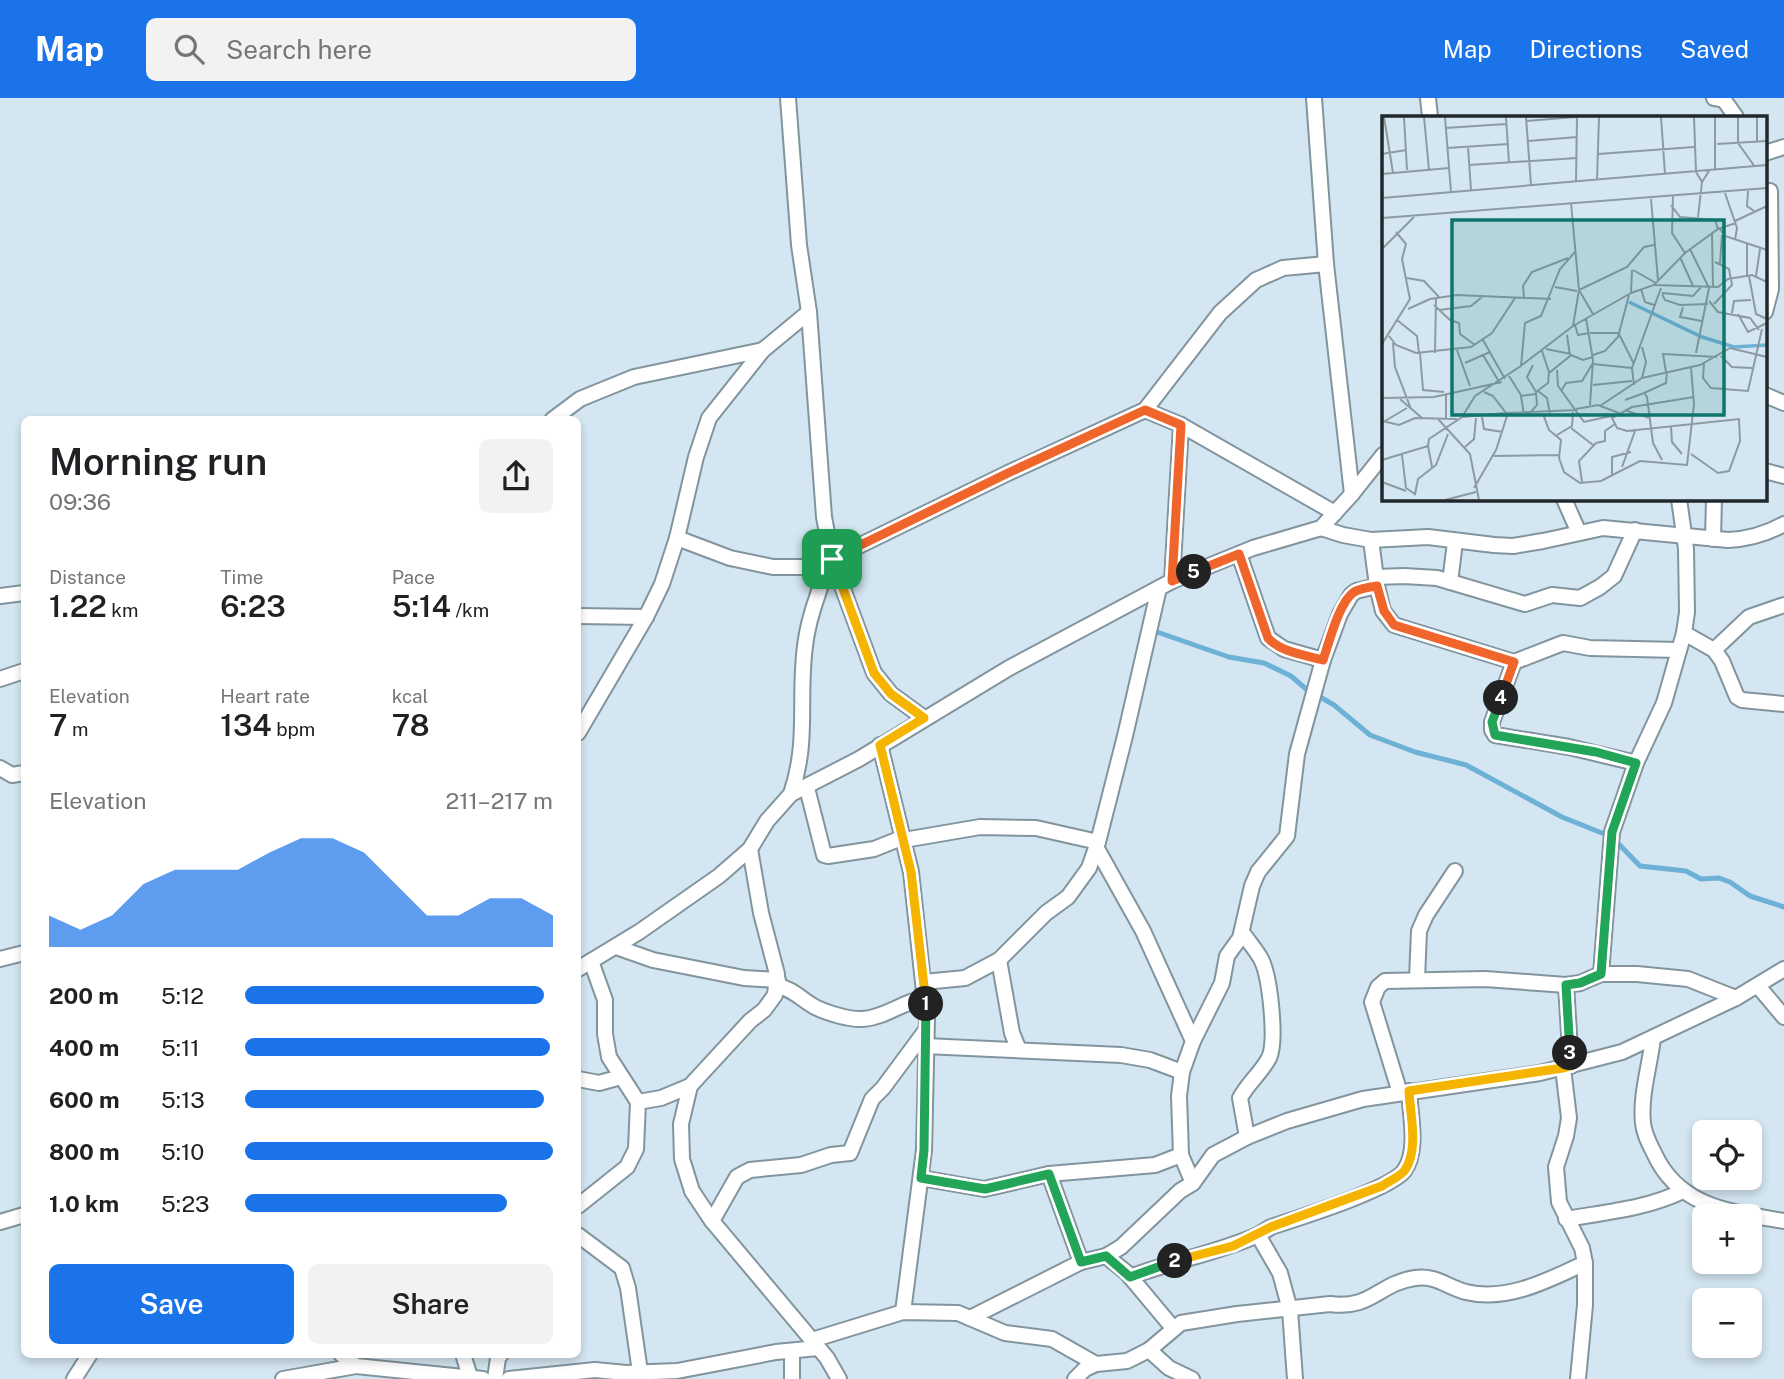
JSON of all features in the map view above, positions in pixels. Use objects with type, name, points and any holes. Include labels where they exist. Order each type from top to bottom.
[{"type":"street","points":[[788,98],[799,245],[809,312],[829,563],[874,673],[891,694],[924,718]]},
{"type":"street","points":[[1314,98],[1326,264],[1352,494]]},
{"type":"street","points":[[1428,98],[1430,116]]},
{"type":"street","points":[[1714,98],[1724,100],[1735,116]]},
{"type":"street","points":[[1766,153],[1784,147]]},
{"type":"street","points":[[1767,187],[1774,198],[1784,204]]},
{"type":"street","points":[[1766,308],[1771,289],[1767,187]]},
{"type":"street","points":[[677,538],[730,558],[774,568],[829,563],[1008,473],[1145,410],[1220,313],[1256,280],[1283,268],[1326,264]]},
{"type":"street","points":[[581,728],[646,617],[662,584],[709,418],[763,350],[809,312]]},
{"type":"street","points":[[557,416],[580,399],[634,377],[763,350]]},
{"type":"street","points":[[1766,395],[1784,403]]},
{"type":"street","points":[[1145,410],[1181,425],[1335,513]]},
{"type":"street","points":[[924,982],[965,978],[999,960],[1046,913],[1074,890],[1089,868],[1166,585],[1181,425]]},
{"type":"street","points":[[791,794],[807,788],[1009,668],[1166,585],[1239,554],[1321,528],[1382,456]]},
{"type":"street","points":[[1766,471],[1784,476]]},
{"type":"street","points":[[1564,500],[1579,533]]},
{"type":"street","points":[[1601,974],[1612,832],[1636,763],[1664,703],[1684,633],[1687,612],[1685,534],[1679,500]]},
{"type":"street","points":[[1713,539],[1714,500]]},
{"type":"street","points":[[1321,528],[1371,540],[1429,537],[1513,546],[1603,528],[1728,540],[1751,538],[1784,524]]},
{"type":"street","points":[[1193,1183],[1181,1155],[1179,1096],[1182,1072],[1193,1041],[1222,983],[1227,956],[1242,932],[1252,886],[1258,872],[1287,836],[1297,754],[1323,660],[1350,595],[1376,581],[1423,576],[1525,604],[1552,595],[1580,598],[1614,576],[1635,530]]},
{"type":"street","points":[[1371,540],[1376,581],[1384,611],[1394,625],[1514,662],[1563,643],[1590,648],[1679,650]]},
{"type":"street","points":[[1450,582],[1455,541]]},
{"type":"street","points":[[1239,554],[1268,638],[1284,649],[1323,660]]},
{"type":"street","points":[[581,967],[616,947],[719,876],[750,849],[767,821],[791,794],[799,772],[802,751],[804,647],[810,615],[829,563]]},
{"type":"street","points":[[0,596],[21,593]]},
{"type":"street","points":[[1714,650],[1749,617],[1784,605]]},
{"type":"street","points":[[581,616],[646,617]]},
{"type":"street","points":[[1684,633],[1714,650],[1722,661],[1737,697],[1748,703],[1784,704]]},
{"type":"street","points":[[1514,662],[1492,722],[1495,735],[1596,752],[1636,763]]},
{"type":"street","points":[[0,679],[21,672]]},
{"type":"street","points":[[880,745],[911,872],[926,999],[924,1150],[903,1312]]},
{"type":"street","points":[[0,768],[12,775],[21,774]]},
{"type":"street","points":[[807,788],[824,855],[828,856],[874,849],[904,838],[980,827],[1035,828],[1097,845],[1143,932],[1193,1041]]},
{"type":"street","points":[[638,1102],[661,1098],[690,1086],[750,1021],[764,1010],[775,995],[777,983],[750,849]]},
{"type":"street","points":[[1417,979],[1419,932],[1426,915],[1455,871]]},
{"type":"street","points":[[1242,932],[1262,961],[1273,1033],[1270,1055],[1259,1075],[1250,1082],[1240,1098],[1247,1138]]},
{"type":"street","points":[[616,947],[653,960],[777,983],[817,1008],[861,1019],[889,1012],[911,1000],[926,999]]},
{"type":"street","points":[[0,959],[21,954]]},
{"type":"street","points":[[999,960],[1012,1033],[1019,1049]]},
{"type":"street","points":[[581,1204],[627,1167],[636,1150],[638,1102],[609,1057],[605,1034],[605,1000],[591,961]]},
{"type":"street","points":[[971,1318],[1081,1262],[1106,1256],[1121,1247],[1180,1191],[1193,1183],[1213,1155],[1247,1138],[1287,1121],[1363,1099],[1567,1067],[1622,1052],[1736,998],[1784,969]]},
{"type":"street","points":[[1130,1277],[1168,1263],[1233,1246],[1271,1227],[1382,1186],[1405,1170],[1412,1145],[1404,1092],[1372,1002],[1378,987],[1385,981],[1485,979],[1566,985],[1580,983],[1601,974],[1688,979],[1736,998]]},
{"type":"street","points":[[1566,985],[1569,1118],[1556,1167],[1559,1202],[1582,1248],[1585,1263],[1585,1305],[1578,1379]]},
{"type":"street","points":[[1758,986],[1784,1017]]},
{"type":"street","points":[[712,1221],[737,1177],[750,1170],[802,1165],[831,1155],[850,1153],[872,1099],[926,1029]]},
{"type":"street","points":[[1653,1038],[1643,1103],[1643,1122],[1646,1137],[1661,1170],[1696,1200],[1728,1211],[1784,1221]]},
{"type":"street","points":[[925,1046],[1121,1055],[1150,1060],[1182,1072]]},
{"type":"street","points":[[581,1080],[599,1083],[621,1077]]},
{"type":"street","points":[[690,1086],[681,1124],[682,1159],[692,1191],[712,1221],[815,1344],[839,1379]]},
{"type":"street","points":[[921,1178],[985,1189],[1049,1174],[1155,1165],[1181,1155]]},
{"type":"street","points":[[1049,1174],[1081,1262]]},
{"type":"street","points":[[1566,1219],[1660,1203],[1683,1191]]},
{"type":"street","points":[[0,1222],[21,1216]]},
{"type":"street","points":[[1258,1235],[1280,1273],[1290,1310],[1295,1379]]},
{"type":"street","points":[[581,1237],[622,1268],[628,1288],[640,1372]]},
{"type":"street","points":[[1106,1256],[1130,1277],[1173,1328]]},
{"type":"street","points":[[1075,1379],[1096,1364],[1127,1361],[1149,1350],[1181,1323],[1330,1304],[1345,1307],[1356,1305],[1371,1299],[1388,1286],[1415,1278],[1433,1277],[1466,1292],[1487,1294],[1518,1290],[1540,1285],[1585,1263]]},
{"type":"street","points":[[509,1379],[677,1371],[792,1351],[903,1312],[958,1312],[1005,1333],[1052,1339],[1096,1364]]},
{"type":"street","points":[[1149,1350],[1169,1368],[1192,1379]]},
{"type":"street","points":[[792,1351],[792,1379]]},
{"type":"street","points":[[74,1379],[87,1358]]},
{"type":"street","points":[[345,1358],[360,1371]]},
{"type":"street","points":[[465,1358],[476,1378]]},
{"type":"street","points":[[495,1379],[498,1358]]},
{"type":"street","points":[[283,1379],[360,1371],[476,1378]]},
{"type":"waterway","points":[[1157,632],[1229,657],[1264,663],[1291,676],[1306,689],[1334,705],[1370,735],[1415,752],[1466,765],[1562,817],[1612,837],[1640,866],[1686,871],[1701,879],[1719,878],[1750,896],[1784,907]]},
{"type":"route","points":[[1145,410],[1181,425],[1172,581],[1239,554],[1268,638],[1284,649],[1323,660],[1350,595],[1377,586],[1384,611],[1394,625],[1514,662],[1492,722],[1495,735],[1542,741],[1636,763],[1612,832],[1601,974],[1580,983],[1566,985],[1571,1066],[1540,1073],[1409,1091],[1412,1145],[1405,1170],[1395,1178],[1382,1186],[1271,1227],[1233,1246],[1168,1263],[1130,1277],[1106,1256],[1081,1262],[1049,1174],[985,1189],[921,1178],[924,1150],[926,999],[911,872],[880,745],[924,718],[891,694],[874,673],[832,559],[1145,410]]}]
